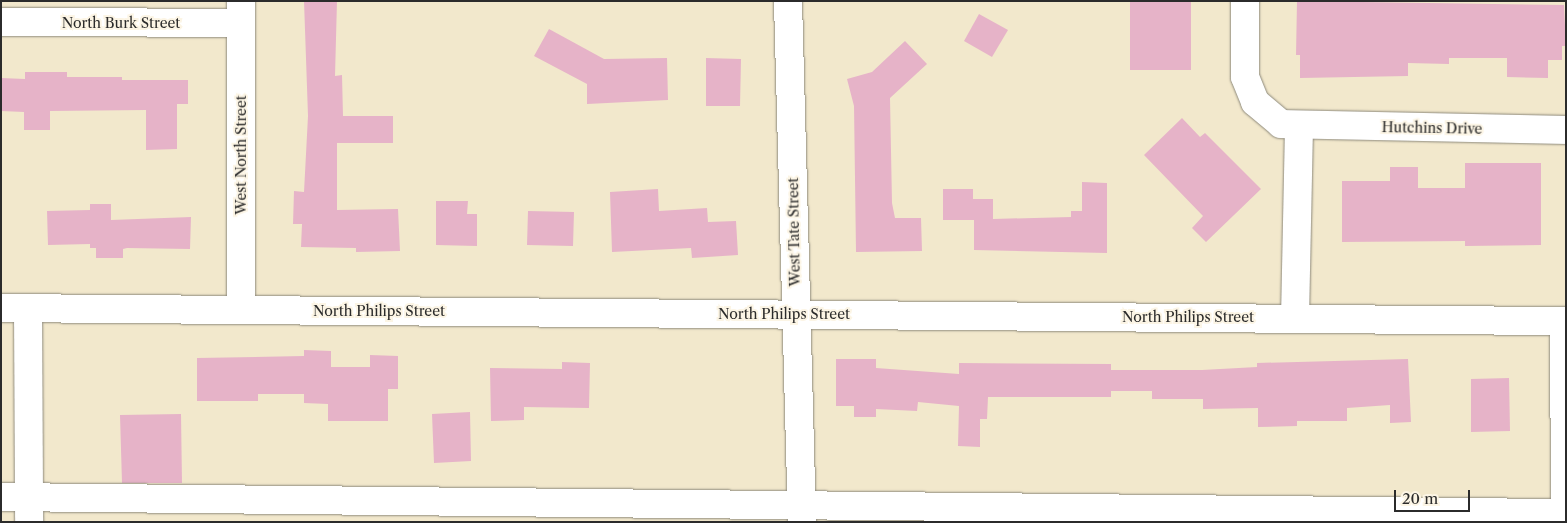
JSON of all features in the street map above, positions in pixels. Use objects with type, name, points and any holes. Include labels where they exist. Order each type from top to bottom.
[{"type":"street","name":"West Tate Street","points":[[788,1],[802,514]]},
{"type":"street","name":"Hutchins Drive","points":[[1245,1],[1245,77],[1255,102],[1281,124],[1299,126],[1566,130]]},
{"type":"street","name":"North Burk Street","points":[[1,22],[241,12]]},
{"type":"street","name":"West North Street","points":[[241,12],[241,310]]},
{"type":"street","points":[[1295,318],[1299,126]]},
{"type":"street","name":"North Philips Street","points":[[1,308],[1565,321]]},
{"type":"street","points":[[28,308],[29,510]]},
{"type":"street","points":[[1565,321],[1565,522]]},
{"type":"street","points":[[1,497],[29,510],[802,514],[1565,513]]},
{"type":"building","points":[[304,1],[337,1],[335,76],[342,75],[343,116],[393,116],[393,143],[337,143],[337,210],[398,209],[400,251],[356,252],[356,248],[301,247],[302,224],[293,224],[294,191],[304,192],[308,116]]},
{"type":"building","points":[[1130,1],[1191,1],[1191,70],[1130,70]]},
{"type":"building","points":[[1297,1],[1564,5],[1566,46],[1562,46],[1562,60],[1548,60],[1548,78],[1507,77],[1507,58],[1449,58],[1449,64],[1408,63],[1408,76],[1300,78],[1300,55],[1296,55]]},
{"type":"building","points":[[979,14],[1008,30],[992,57],[964,41]]},
{"type":"building","points":[[549,29],[604,59],[667,58],[668,100],[587,104],[587,84],[534,56]]},
{"type":"building","points":[[905,41],[927,64],[890,98],[892,203],[895,218],[921,218],[922,251],[856,252],[854,106],[847,79],[872,72]]},
{"type":"building","points":[[706,58],[741,59],[740,106],[706,106]]},
{"type":"building","points":[[25,72],[67,72],[67,77],[122,77],[122,80],[188,80],[188,104],[177,104],[177,149],[146,150],[146,110],[50,111],[50,130],[24,130],[24,112],[1,111],[1,78],[25,79]]},
{"type":"building","points":[[1182,118],[1200,137],[1205,133],[1261,189],[1206,242],[1192,228],[1203,216],[1144,155]]},
{"type":"building","points":[[1465,163],[1541,163],[1541,245],[1465,246],[1465,241],[1342,242],[1342,181],[1390,181],[1390,167],[1418,167],[1418,188],[1465,188]]},
{"type":"building","points":[[1082,182],[1107,183],[1107,253],[974,250],[974,220],[943,220],[943,189],[973,189],[973,199],[993,199],[993,219],[1071,217],[1071,211],[1082,211]]},
{"type":"building","points":[[658,189],[659,211],[707,208],[708,222],[736,221],[738,255],[692,258],[691,248],[612,252],[610,192]]},
{"type":"building","points":[[436,201],[468,201],[467,214],[477,214],[477,246],[436,245]]},
{"type":"building","points":[[90,204],[111,204],[111,220],[191,217],[190,249],[127,248],[123,249],[123,258],[96,258],[96,248],[90,248],[90,244],[48,245],[47,211],[90,210]]},
{"type":"building","points":[[528,211],[574,212],[573,246],[527,245]]},
{"type":"building","points":[[304,350],[331,351],[331,367],[370,367],[370,355],[398,356],[398,389],[388,389],[388,421],[328,421],[328,404],[304,403],[304,394],[258,394],[258,401],[197,401],[197,358],[304,356]]},
{"type":"building","points":[[836,359],[876,359],[876,368],[959,374],[959,363],[1111,364],[1111,370],[1202,370],[1257,367],[1257,363],[1408,359],[1411,422],[1390,423],[1390,405],[1347,408],[1347,421],[1297,421],[1297,426],[1258,427],[1258,408],[1203,409],[1203,399],[1152,399],[1152,391],[1111,391],[1111,397],[988,397],[987,419],[980,419],[980,447],[958,446],[959,406],[918,402],[917,411],[876,409],[876,417],[854,417],[854,406],[836,406]]},
{"type":"building","points":[[562,362],[590,363],[589,408],[524,407],[524,420],[491,421],[490,368],[562,369]]},
{"type":"building","points":[[1509,378],[1510,431],[1471,432],[1471,379]]},
{"type":"building","points":[[470,412],[471,461],[434,463],[432,414]]},
{"type":"building","points":[[181,414],[182,483],[122,483],[120,415]]}]
